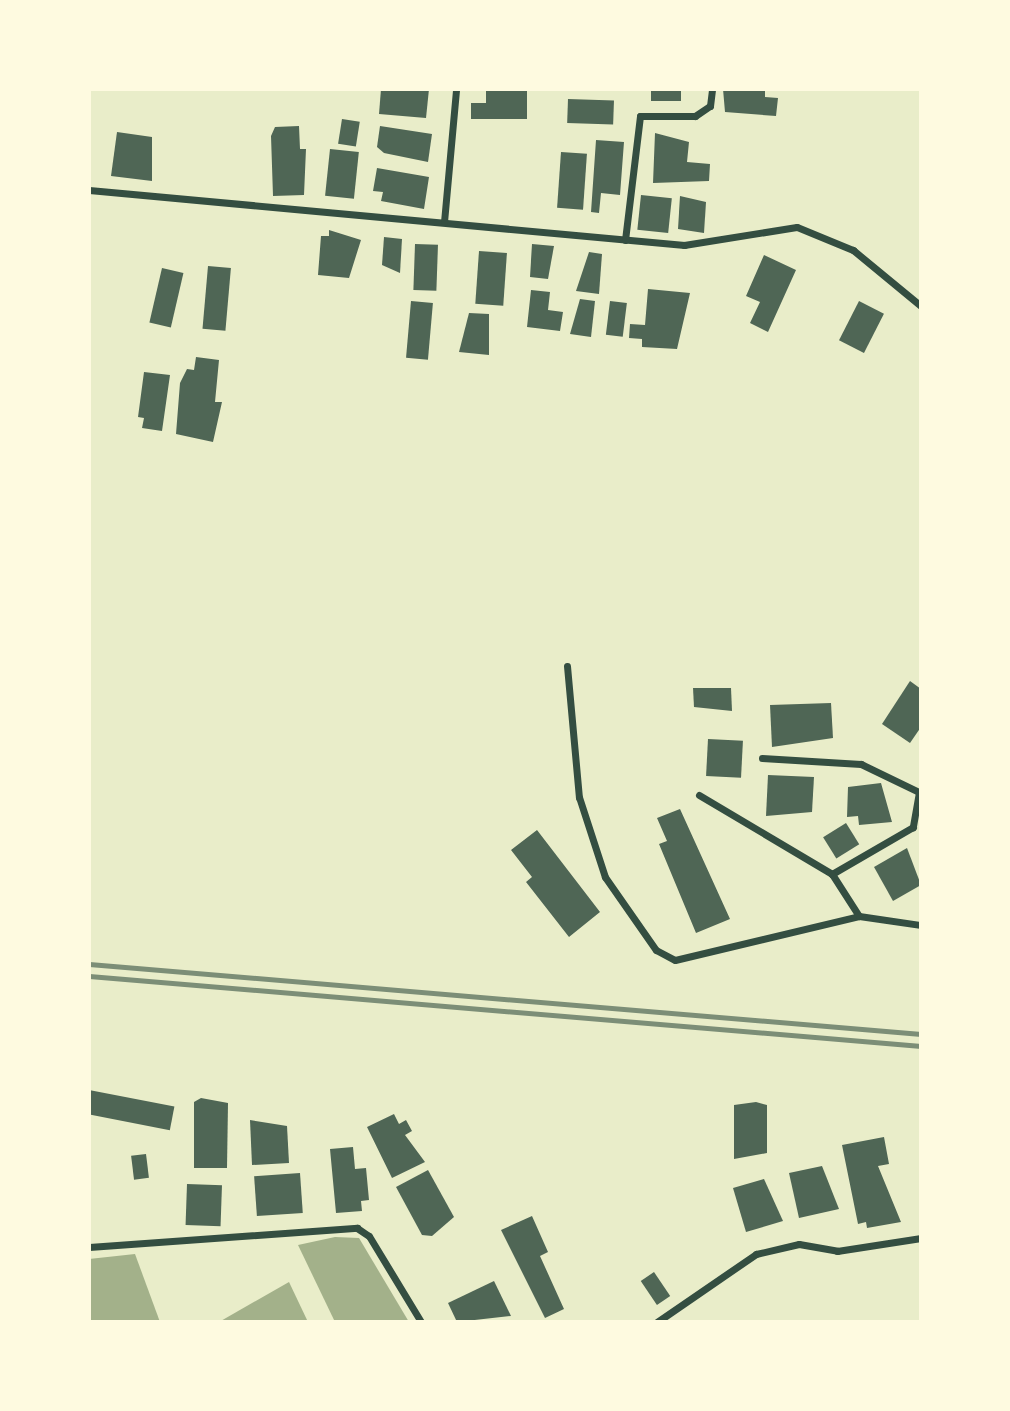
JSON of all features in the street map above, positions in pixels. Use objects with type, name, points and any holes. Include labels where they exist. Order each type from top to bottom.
[{"type":"street","points":[[444,222],[456,89]]},
{"type":"street","points":[[625,240],[640,116],[695,116],[710,106],[712,89]]},
{"type":"street","points":[[89,190],[684,244],[797,227],[853,250],[921,306]]},
{"type":"street","points":[[567,666],[579,797],[605,877],[656,950],[675,960],[859,916],[921,925]]},
{"type":"street","points":[[762,758],[862,764],[919,792],[913,827],[832,874]]},
{"type":"street","points":[[699,795],[832,874],[859,916]]},
{"type":"street","points":[[89,1247],[357,1227],[369,1236],[421,1322]]},
{"type":"street","points":[[657,1322],[756,1254],[799,1244],[837,1251],[921,1238]]},
{"type":"shaded area","points":[[335,1237],[359,1238],[409,1322],[335,1322],[298,1245]]},
{"type":"shaded area","points":[[135,1254],[160,1322],[89,1322],[89,1259]]},
{"type":"shaded area","points":[[289,1282],[308,1322],[219,1322]]},
{"type":"building","points":[[381,89],[429,89],[426,118],[379,114]]},
{"type":"building","points":[[651,89],[681,89],[681,101],[651,101]]},
{"type":"building","points":[[723,89],[765,89],[765,97],[778,98],[776,116],[725,112]]},
{"type":"building","points":[[486,91],[527,91],[527,119],[471,119],[471,103],[486,103]]},
{"type":"building","points":[[568,99],[614,101],[613,125],[567,123]]},
{"type":"building","points":[[342,119],[360,122],[356,147],[338,144]]},
{"type":"building","points":[[299,126],[300,149],[306,149],[304,195],[273,196],[271,136],[275,127]]},
{"type":"building","points":[[380,126],[432,134],[428,162],[384,153],[377,147]]},
{"type":"building","points":[[117,132],[152,137],[152,181],[111,176]]},
{"type":"building","points":[[655,133],[689,142],[687,162],[710,164],[709,181],[653,183]]},
{"type":"building","points":[[596,140],[624,142],[620,195],[601,193],[599,213],[591,212]]},
{"type":"building","points":[[330,149],[359,152],[354,199],[325,196]]},
{"type":"building","points":[[561,152],[587,154],[583,210],[557,208]]},
{"type":"building","points":[[377,168],[429,177],[424,209],[381,201],[383,192],[373,191]]},
{"type":"building","points":[[641,195],[672,198],[668,233],[637,230]]},
{"type":"building","points":[[680,196],[706,202],[704,233],[678,229]]},
{"type":"building","points":[[329,230],[361,240],[349,278],[318,275],[321,236],[329,236]]},
{"type":"building","points":[[384,237],[402,239],[400,273],[382,265]]},
{"type":"building","points":[[415,244],[438,245],[436,291],[413,290]]},
{"type":"building","points":[[532,244],[554,246],[548,279],[530,277]]},
{"type":"building","points":[[479,251],[507,253],[503,306],[475,304]]},
{"type":"building","points":[[589,252],[602,254],[599,294],[576,291]]},
{"type":"building","points":[[764,255],[796,270],[768,332],[750,323],[760,302],[746,296]]},
{"type":"building","points":[[208,266],[231,268],[225,331],[203,329]]},
{"type":"building","points":[[162,268],[183,273],[171,328],[149,323]]},
{"type":"building","points":[[648,289],[690,293],[677,349],[642,347],[642,339],[629,338],[630,324],[645,325]]},
{"type":"building","points":[[531,290],[550,292],[548,310],[563,312],[560,331],[527,327]]},
{"type":"building","points":[[580,299],[595,301],[591,337],[570,334]]},
{"type":"building","points":[[411,301],[433,303],[428,360],[406,358]]},
{"type":"building","points":[[610,301],[627,303],[623,337],[606,335]]},
{"type":"building","points":[[859,301],[884,314],[864,353],[839,340]]},
{"type":"building","points":[[469,313],[489,314],[489,355],[459,352]]},
{"type":"building","points":[[196,357],[219,360],[215,402],[222,402],[213,442],[176,434],[180,383],[187,369],[194,370]]},
{"type":"building","points":[[144,372],[170,375],[162,431],[142,428],[144,418],[138,417]]},
{"type":"building","points":[[910,681],[921,689],[921,727],[910,743],[882,724]]},
{"type":"building","points":[[693,688],[731,688],[732,711],[694,707]]},
{"type":"building","points":[[831,703],[833,738],[772,747],[770,705]]},
{"type":"building","points":[[708,739],[743,741],[741,778],[706,776]]},
{"type":"building","points":[[768,775],[814,777],[812,812],[766,816]]},
{"type":"building","points":[[881,783],[892,822],[859,825],[858,816],[847,817],[848,787]]},
{"type":"building","points":[[680,809],[730,919],[696,933],[659,844],[667,841],[657,818]]},
{"type":"building","points":[[846,823],[859,844],[836,859],[823,837]]},
{"type":"building","points":[[537,830],[600,912],[569,937],[526,882],[532,877],[511,850]]},
{"type":"building","points":[[907,848],[921,885],[893,901],[874,867]]},
{"type":"building","points":[[89,1090],[174,1107],[170,1130],[89,1114]]},
{"type":"building","points":[[201,1098],[228,1103],[227,1168],[194,1168],[194,1102]]},
{"type":"building","points":[[756,1102],[767,1105],[767,1153],[734,1159],[734,1105]]},
{"type":"building","points":[[394,1114],[399,1124],[406,1120],[412,1131],[405,1135],[425,1162],[392,1178],[367,1127]]},
{"type":"building","points":[[250,1120],[287,1126],[289,1163],[252,1165]]},
{"type":"building","points":[[884,1137],[889,1164],[878,1166],[901,1222],[867,1228],[866,1222],[858,1224],[842,1145]]},
{"type":"building","points":[[353,1147],[355,1169],[366,1168],[369,1200],[361,1201],[362,1211],[336,1213],[330,1149]]},
{"type":"building","points":[[146,1154],[149,1178],[134,1180],[131,1156]]},
{"type":"building","points":[[822,1166],[839,1209],[799,1218],[789,1173]]},
{"type":"building","points":[[428,1170],[454,1217],[432,1236],[422,1235],[396,1187]]},
{"type":"building","points":[[300,1173],[303,1213],[257,1216],[254,1176]]},
{"type":"building","points":[[764,1179],[783,1221],[746,1232],[733,1188]]},
{"type":"building","points":[[187,1184],[222,1185],[221,1226],[186,1225]]},
{"type":"building","points":[[532,1216],[548,1252],[540,1256],[564,1309],[545,1318],[501,1230]]},
{"type":"building","points":[[654,1272],[670,1296],[657,1305],[641,1281]]},
{"type":"building","points":[[494,1281],[511,1316],[457,1322],[448,1303]]},
{"type":"railway","points":[[89,964],[921,1034]]},
{"type":"railway","points":[[89,976],[921,1046]]}]
